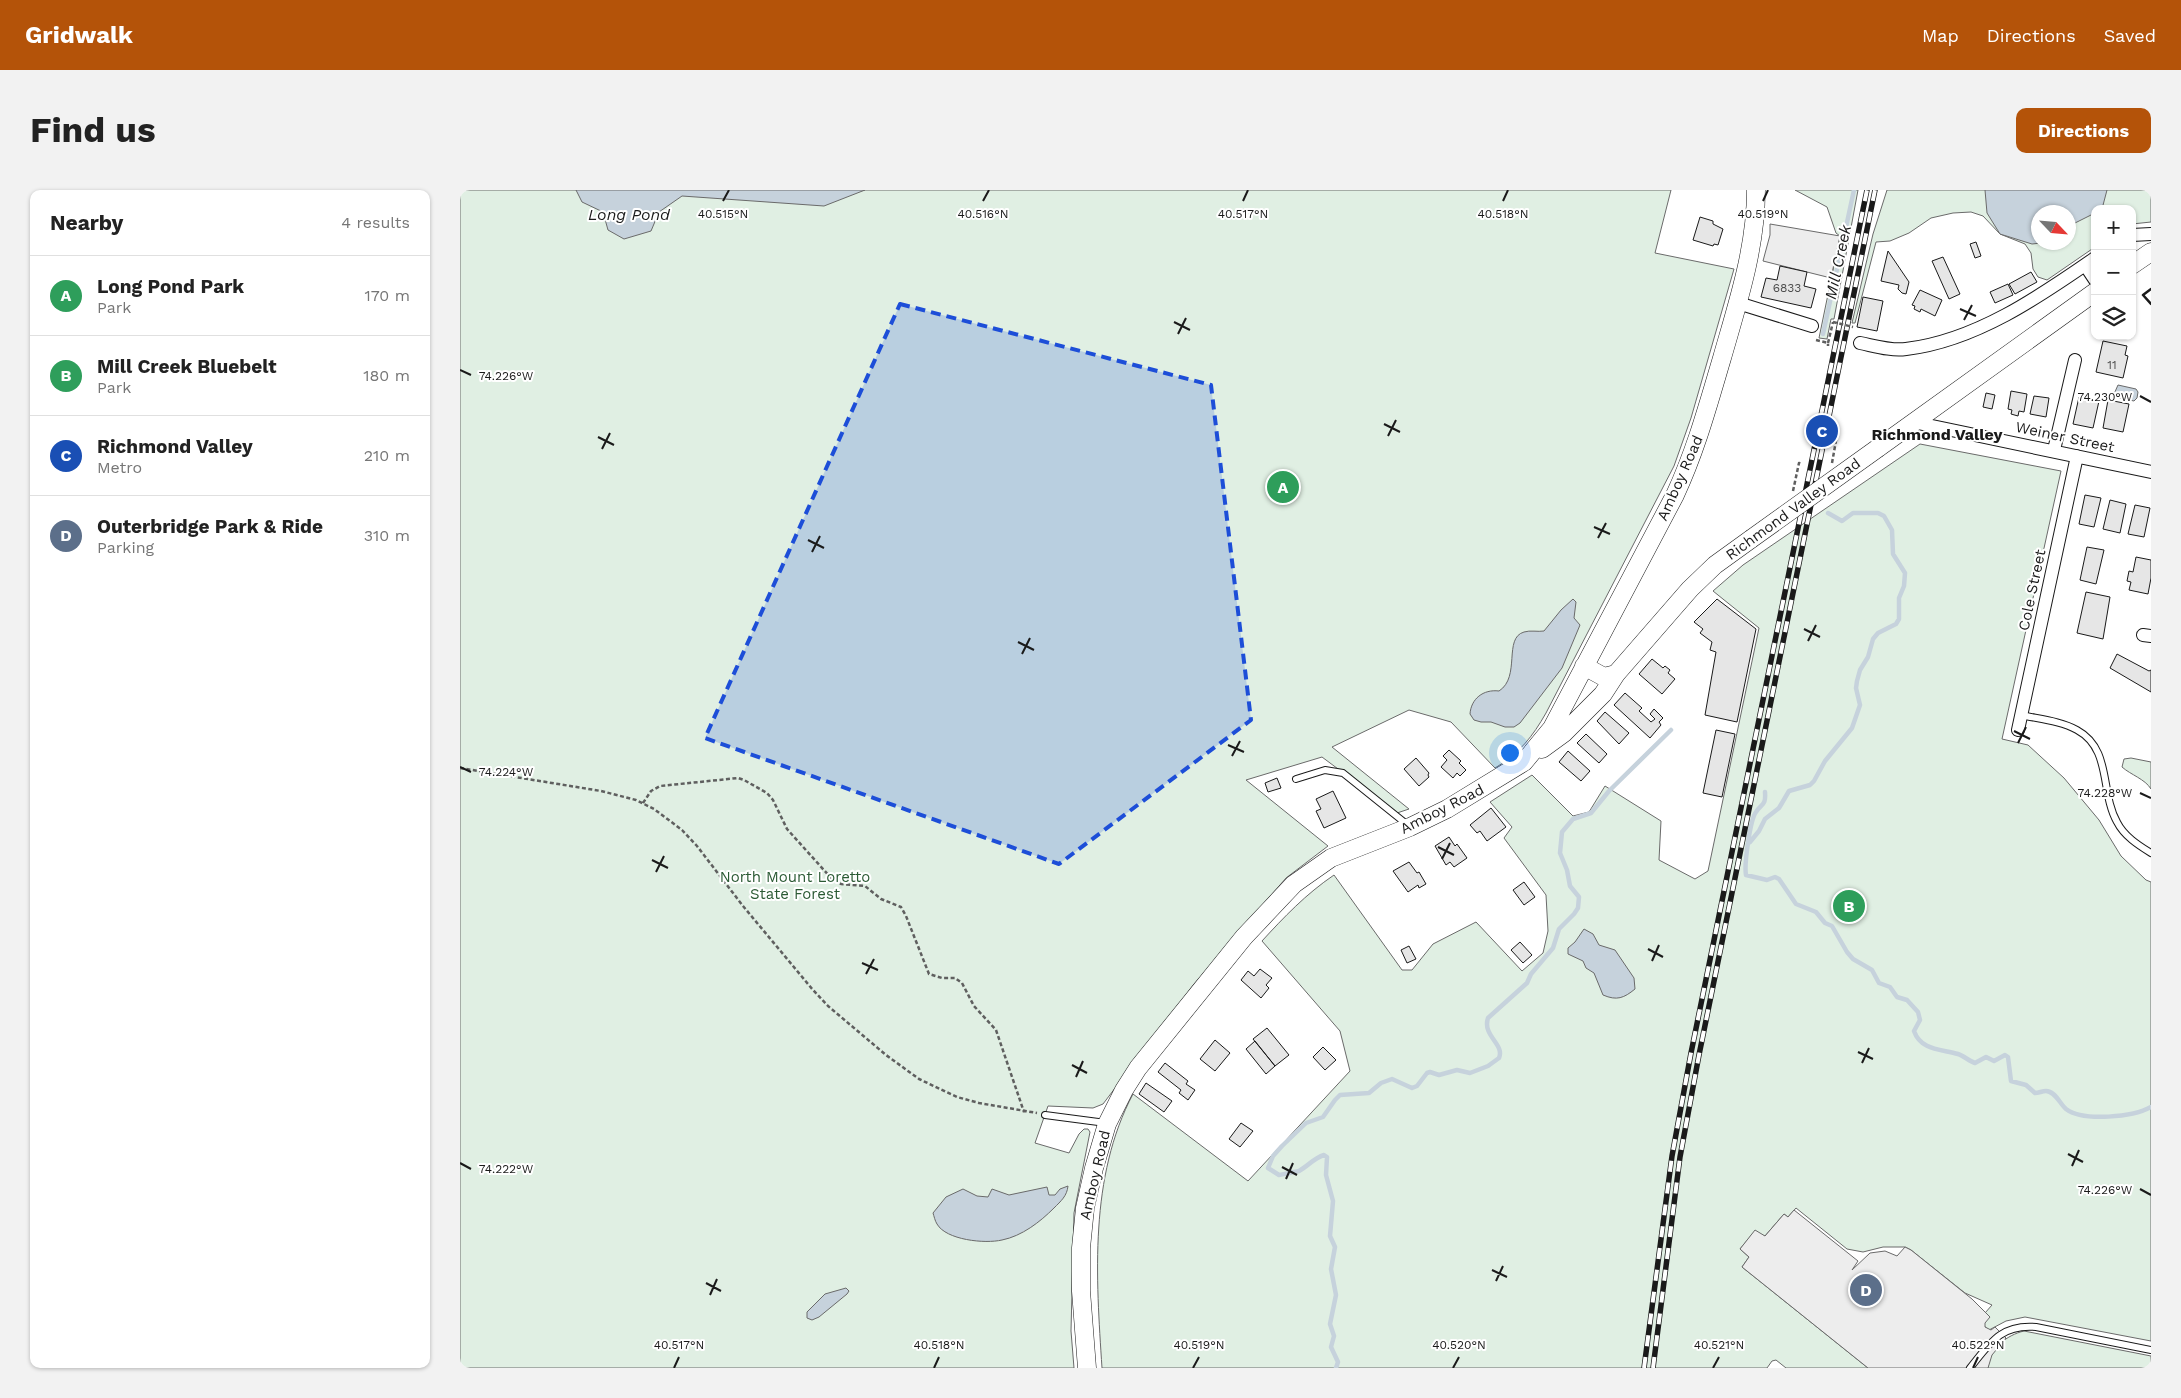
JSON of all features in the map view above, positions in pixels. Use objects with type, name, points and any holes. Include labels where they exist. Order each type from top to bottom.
[{"type":"main road","name":"Amboy Road","points":[[1087,1368],[1081,1291],[1081,1248],[1085,1208],[1107,1124],[1124,1090],[1152,1049],[1203,986],[1277,900],[1294,884],[1331,858],[1410,827],[1462,801],[1524,762],[1552,728],[1675,495],[1700,437],[1752,249],[1756,190]]},
{"type":"main road","points":[[2136,262],[2151,252]]},
{"type":"main road","name":"Richmond Valley Road","points":[[1524,762],[1564,733],[1603,694],[1616,674],[1690,589],[1715,565],[2091,295]]},
{"type":"main road","points":[[1584,666],[1604,677],[1616,674]]},
{"type":"street","points":[[2136,235],[2151,234]]},
{"type":"street","points":[[1860,343],[1884,348],[1904,349],[1957,337],[2009,312],[2090,261]]},
{"type":"street","points":[[1738,303],[1812,326]]},
{"type":"street","points":[[2054,450],[2075,360]]},
{"type":"street","name":"Weiner Street","points":[[1913,422],[2054,450],[2151,472]]},
{"type":"street","name":"Cole Street","points":[[2018,730],[2077,456]]},
{"type":"lane","points":[[2021,715],[2064,724],[2077,729],[2088,738],[2101,758],[2111,807],[2117,823],[2126,835],[2151,853]]},
{"type":"lane","points":[[1296,779],[1326,770],[1343,773],[1410,827]]},
{"type":"lane","points":[[1045,1114],[1107,1124]]},
{"type":"lane","points":[[1970,1368],[1997,1337],[2006,1331],[2018,1327],[2036,1327],[2151,1350]]},
{"type":"path","points":[[1816,340],[1828,343],[1833,322],[1853,327]]},
{"type":"path","points":[[1832,461],[1835,436]]},
{"type":"path","points":[[1793,489],[1799,463],[1802,464]]},
{"type":"path","points":[[460,768],[601,791],[643,803],[654,809],[682,830],[697,846],[743,906],[828,1006],[886,1055],[933,1087],[979,1103],[1045,1114]]},
{"type":"path","points":[[643,803],[651,791],[660,786],[738,778],[766,793],[774,800],[787,829],[832,879],[841,884],[865,886],[880,899],[900,908],[906,916],[929,974],[942,978],[955,978],[962,983],[974,1006],[996,1030],[1024,1112]]},
{"type":"highlighted area","points":[[900,304],[1211,385],[1251,720],[1059,864],[705,738]]},
{"type":"green space","name":"North Mount Loretto State Forest","points":[[460,190],[1671,190],[1655,253],[1734,269],[1691,418],[1674,466],[1546,713],[1530,737],[1518,751],[1495,768],[1451,722],[1409,710],[1332,747],[1409,809],[1397,813],[1322,757],[1246,780],[1328,846],[1286,878],[1194,984],[1103,1104],[1093,1108],[1048,1106],[1035,1143],[1069,1153],[1079,1134],[1084,1129],[1088,1129],[1090,1132],[1074,1213],[1071,1331],[1074,1368],[460,1368]]},
{"type":"green space","points":[[1795,190],[1858,190],[1834,319],[1831,319],[1827,339],[1819,338],[1840,236],[1836,233],[1827,207]]},
{"type":"green space","points":[[1887,190],[2151,190],[2151,222],[2136,224],[2136,205],[2091,205],[2091,250],[2047,280],[2038,277],[2033,269],[2031,253],[2025,244],[2000,234],[1983,216],[1971,212],[1953,213],[1931,218],[1909,233],[1890,241],[1876,242],[1855,323],[1852,323],[1873,234]]},
{"type":"green space","points":[[1920,444],[2061,471],[2002,739],[2028,745],[2064,778],[2099,820],[2121,856],[2146,880],[2151,882],[2151,1341],[2025,1317],[2006,1321],[1989,1330],[1984,1326],[1985,1313],[1992,1305],[1965,1293],[1911,1250],[1905,1247],[1883,1247],[1863,1252],[1847,1249],[1796,1208],[1788,1217],[1784,1214],[1765,1236],[1754,1232],[1740,1249],[1749,1257],[1742,1267],[1868,1368],[1786,1368],[1776,1360],[1772,1361],[1767,1368],[1102,1368],[1098,1263],[1102,1193],[1109,1159],[1119,1126],[1133,1094],[1248,1181],[1350,1071],[1340,1031],[1262,941],[1305,898],[1334,875],[1402,970],[1412,970],[1433,944],[1476,922],[1522,971],[1543,953],[1548,931],[1546,895],[1504,838],[1512,827],[1490,802],[1532,775],[1573,816],[1589,812],[1605,786],[1661,821],[1659,860],[1695,879],[1708,871],[1759,628],[1713,591],[1743,565]]},
{"type":"green space","points":[[2131,758],[2151,762],[2151,789],[2145,782],[2122,767],[2124,759]]},
{"type":"green space","points":[[2024,1331],[2151,1356],[2151,1368],[1988,1368],[1991,1355],[1995,1349],[2005,1339]]},
{"type":"shaded area","points":[[1770,224],[1840,236],[1831,278],[1763,261],[1770,235]]},
{"type":"shaded area","points":[[1794,1210],[1858,1261],[1852,1270],[1870,1253],[1885,1251],[1897,1256],[1905,1247],[1972,1299],[1990,1317],[1985,1323],[1985,1327],[1991,1330],[1995,1327],[2006,1338],[1992,1355],[1988,1368],[1868,1368],[1742,1267],[1749,1257],[1740,1249],[1755,1230],[1765,1236],[1784,1214],[1788,1217]]},
{"type":"water","name":"Long Pond","points":[[576,190],[865,190],[824,206],[682,196],[659,212],[651,231],[624,239],[608,230],[603,212],[582,202]]},
{"type":"water","points":[[1985,190],[2107,190],[2103,205],[2091,205],[2091,215],[2076,222],[2076,205],[2031,205],[2031,244],[2000,234],[1987,213]]},
{"type":"water","points":[[2118,385],[2136,389],[2138,392],[2137,398],[2134,401],[2116,397],[2114,394]]},
{"type":"water","points":[[1573,599],[1576,602],[1574,618],[1580,625],[1562,668],[1520,723],[1514,727],[1505,727],[1491,722],[1474,720],[1470,714],[1475,700],[1483,693],[1499,691],[1506,685],[1511,668],[1514,642],[1518,636],[1526,631],[1544,631],[1561,610]]},
{"type":"water","points":[[1584,929],[1593,934],[1599,945],[1615,950],[1634,978],[1635,989],[1627,995],[1620,998],[1612,998],[1603,995],[1594,973],[1586,968],[1583,961],[1568,954],[1568,948]]},
{"type":"water","points":[[1068,1186],[1063,1198],[1043,1218],[1024,1232],[1002,1240],[966,1240],[949,1234],[936,1223],[933,1213],[946,1197],[963,1189],[977,1196],[988,1197],[992,1189],[1009,1195],[1047,1187],[1049,1195],[1055,1195],[1060,1189]]},
{"type":"water","points":[[846,1288],[849,1291],[847,1294],[819,1317],[812,1320],[807,1318],[807,1312],[825,1294]]},
{"type":"building","points":[[1700,217],[1713,221],[1713,224],[1723,229],[1718,245],[1714,244],[1713,246],[1693,240]]},
{"type":"building","points":[[1976,242],[1981,256],[1975,258],[1970,244]]},
{"type":"building","points":[[1888,251],[1909,282],[1906,294],[1898,289],[1899,285],[1881,281]]},
{"type":"building","points":[[1943,257],[1960,294],[1949,299],[1932,261]]},
{"type":"building","points":[[1780,266],[1807,272],[1804,286],[1816,289],[1811,308],[1761,297],[1766,278],[1777,280]]},
{"type":"building","points":[[2031,272],[2037,282],[2015,294],[2009,284]]},
{"type":"building","points":[[2008,284],[2013,295],[1995,303],[1990,292]]},
{"type":"building","points":[[1920,290],[1942,300],[1935,316],[1921,309],[1920,312],[1914,309],[1915,306],[1912,305]]},
{"type":"building","points":[[1863,297],[1883,301],[1877,331],[1857,327]]},
{"type":"building","points":[[2103,341],[2127,346],[2125,355],[2128,356],[2123,378],[2096,372]]},
{"type":"building","points":[[2011,391],[2027,394],[2024,412],[2019,411],[2018,416],[2011,414],[2012,410],[2008,409]]},
{"type":"building","points":[[1986,393],[1995,395],[1992,409],[1983,407]]},
{"type":"building","points":[[2034,396],[2049,398],[2046,417],[2030,414]]},
{"type":"building","points":[[2079,397],[2099,401],[2093,428],[2073,424]]},
{"type":"building","points":[[2108,400],[2129,404],[2123,432],[2103,428]]},
{"type":"building","points":[[2085,495],[2101,498],[2094,527],[2079,524]]},
{"type":"building","points":[[2110,500],[2126,504],[2120,533],[2103,529]]},
{"type":"building","points":[[2135,505],[2150,508],[2144,537],[2128,534]]},
{"type":"building","points":[[2087,547],[2104,550],[2096,584],[2080,580]]},
{"type":"building","points":[[2136,557],[2151,560],[2151,578],[2148,594],[2129,590],[2131,582],[2127,581],[2129,571],[2133,572]]},
{"type":"building","points":[[2086,592],[2110,597],[2103,639],[2077,633]]},
{"type":"building","points":[[1717,599],[1756,629],[1737,722],[1705,715],[1716,652],[1710,650],[1712,642],[1700,633],[1703,629],[1694,622]]},
{"type":"building","points":[[2117,654],[2149,671],[2151,670],[2151,692],[2110,668]]},
{"type":"building","points":[[1652,659],[1663,668],[1665,666],[1670,670],[1668,673],[1675,679],[1662,694],[1639,674]]},
{"type":"building","points":[[1625,693],[1642,708],[1639,711],[1651,722],[1655,719],[1650,714],[1654,709],[1663,718],[1659,722],[1661,725],[1650,738],[1614,705]]},
{"type":"building","points":[[1605,712],[1629,733],[1619,744],[1597,721]]},
{"type":"building","points":[[1716,730],[1735,734],[1722,797],[1703,793]]},
{"type":"building","points":[[1586,734],[1607,754],[1599,763],[1577,743]]},
{"type":"building","points":[[1449,750],[1461,761],[1459,763],[1466,770],[1460,776],[1457,773],[1453,778],[1441,767],[1447,760],[1443,756]]},
{"type":"building","points":[[1568,751],[1590,771],[1581,781],[1559,762]]},
{"type":"building","points":[[1416,758],[1429,773],[1429,777],[1419,786],[1404,769]]},
{"type":"building","points":[[1277,778],[1281,788],[1268,792],[1265,783]]},
{"type":"building","points":[[1333,791],[1346,818],[1324,828],[1316,811],[1321,809],[1316,799]]},
{"type":"building","points":[[1491,808],[1506,827],[1487,841],[1480,831],[1477,833],[1470,825]]},
{"type":"building","points":[[1449,837],[1455,846],[1457,844],[1467,858],[1454,867],[1450,862],[1446,865],[1435,846]]},
{"type":"building","points":[[1409,862],[1417,873],[1419,872],[1426,884],[1419,888],[1418,885],[1408,892],[1393,871]]},
{"type":"building","points":[[1524,882],[1535,897],[1524,905],[1513,890]]},
{"type":"building","points":[[1520,942],[1532,955],[1523,963],[1511,950]]},
{"type":"building","points":[[1409,946],[1416,959],[1407,963],[1401,950]]},
{"type":"building","points":[[1260,969],[1272,978],[1266,985],[1269,988],[1261,998],[1241,980],[1248,971],[1254,976]]},
{"type":"building","points":[[1267,1028],[1289,1055],[1275,1066],[1253,1039]]},
{"type":"building","points":[[1215,1040],[1230,1053],[1215,1071],[1200,1059]]},
{"type":"building","points":[[1255,1041],[1275,1066],[1266,1074],[1246,1049]]},
{"type":"building","points":[[1323,1047],[1336,1060],[1325,1070],[1313,1057]]},
{"type":"building","points":[[1165,1063],[1188,1081],[1186,1084],[1195,1090],[1188,1100],[1179,1093],[1181,1090],[1158,1072]]},
{"type":"building","points":[[1146,1083],[1172,1101],[1164,1112],[1139,1094]]},
{"type":"building","points":[[1241,1123],[1253,1131],[1240,1147],[1229,1139]]},
{"type":"waterway","name":"Mill Creek","points":[[1823,334],[1854,190]]},
{"type":"waterway","name":"Mill Creek","points":[[1750,842],[1759,831],[1765,819],[1779,808],[1789,791],[1810,785],[1814,781],[1825,761],[1852,728],[1860,705],[1856,688],[1857,681],[1860,670],[1868,657],[1873,639],[1878,633],[1896,624],[1899,619],[1899,598],[1904,586],[1905,573],[1893,554],[1892,530],[1884,516],[1878,513],[1853,513],[1842,521],[1828,513]]},
{"type":"waterway","points":[[1336,1368],[1338,1362],[1331,1347],[1334,1336],[1330,1324],[1336,1295],[1331,1269],[1335,1247],[1330,1236],[1333,1201],[1326,1175],[1327,1157],[1324,1155],[1320,1156],[1299,1171],[1279,1175],[1268,1168],[1273,1156],[1306,1123],[1323,1117],[1340,1095],[1369,1093],[1381,1083],[1392,1079],[1412,1088],[1417,1086],[1427,1073],[1439,1075],[1457,1070],[1470,1073],[1488,1066],[1499,1058],[1499,1048],[1488,1030],[1488,1018],[1527,983],[1531,974],[1553,948],[1559,929],[1578,908],[1579,897],[1570,886],[1567,870],[1560,853],[1562,832],[1573,819],[1591,813],[1609,791],[1671,730]]},
{"type":"waterway","name":"Mill Creek","points":[[1765,792],[1764,802],[1756,812],[1752,824],[1747,853],[1746,875],[1767,880],[1775,877],[1779,879],[1796,904],[1816,912],[1825,923],[1832,926],[1853,959],[1872,970],[1879,983],[1890,987],[1897,997],[1907,1000],[1918,1012],[1920,1020],[1914,1031],[1917,1038],[1927,1046],[1958,1054],[1975,1063],[1986,1057],[1994,1061],[2005,1055],[2008,1057],[2011,1081],[2026,1085],[2035,1093],[2049,1092],[2055,1095],[2066,1109],[2084,1116],[2108,1117],[2133,1113],[2151,1107]]},
{"type":"railway","points":[[1644,1368],[1672,1156],[1691,1053],[1867,190]]},
{"type":"railway","points":[[1653,1368],[1680,1157],[1699,1055],[1875,190]]},
{"type":"wall","points":[[2151,289],[2143,295],[2151,304]]},
{"type":"place","name":"Richmond Valley","points":[[1822,431]]},
{"type":"place","name":"Long Pond Park","points":[[1283,487]]},
{"type":"place","name":"Mill Creek Bluebelt","points":[[1849,906]]},
{"type":"place","name":"Outerbridge Park & Ride","points":[[1866,1290]]},
{"type":"district","name":"Richmond Valley","points":[[1937,434]]}]
